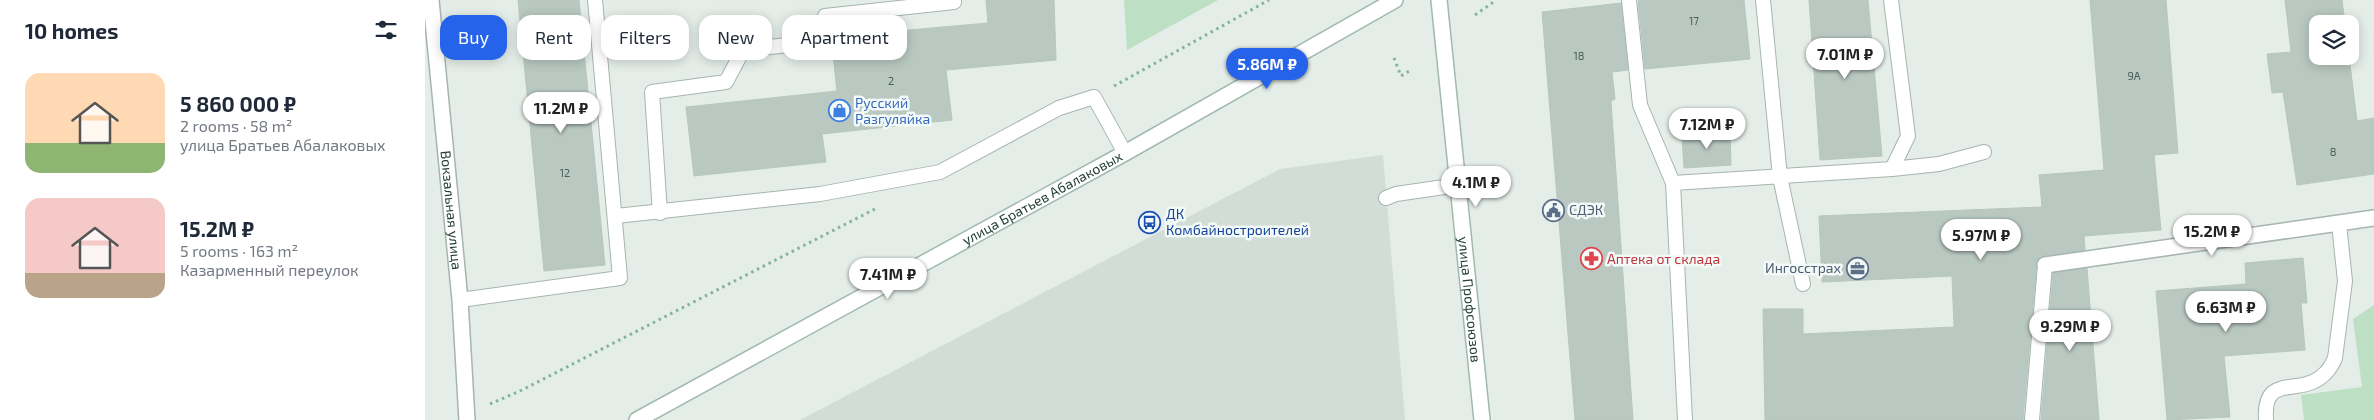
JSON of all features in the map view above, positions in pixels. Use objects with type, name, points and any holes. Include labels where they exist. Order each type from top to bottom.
[{"type":"street","name":"улица Братьев Абалаковых","points":[[637,420],[1125,153],[1395,0]]},
{"type":"street","name":"улица Профсоюзов","points":[[1439,0],[1482,420]]},
{"type":"street","name":"Вокзальная улица","points":[[429,2],[460,300],[467,420]]},
{"type":"street","points":[[2045,266],[2374,218]]},
{"type":"lane","points":[[460,300],[620,278],[595,0]]},
{"type":"lane","points":[[661,212],[652,92],[726,82],[743,50],[815,42],[825,16],[954,2],[954,0]]},
{"type":"lane","points":[[1629,0],[1640,105],[1673,183],[1685,420]]},
{"type":"lane","points":[[1763,0],[1780,177],[1803,284]]},
{"type":"lane","points":[[1891,0],[1908,136],[1892,169]]},
{"type":"lane","points":[[615,216],[820,194],[940,172],[1059,108],[1095,97],[1125,153]]},
{"type":"lane","points":[[1673,183],[1892,169],[1939,164],[1984,152]]},
{"type":"lane","points":[[1386,198],[1396,194],[1458,185]]},
{"type":"lane","points":[[2266,420],[2266,400],[2271,394],[2279,389],[2313,382],[2330,369],[2335,358],[2345,282],[2339,224]]},
{"type":"lane","points":[[2032,420],[2045,266]]},
{"type":"path","points":[[1475,15],[1495,1]]},
{"type":"path","points":[[1394,58],[1401,76],[1411,70]]},
{"type":"shaded area","points":[[1383,155],[1405,420],[800,420],[1280,169]]},
{"type":"green space","points":[[1124,0],[1218,0],[1127,50]]},
{"type":"green space","points":[[2374,305],[2374,420],[2304,420],[2301,395],[2362,387],[2353,319]]},
{"type":"building","points":[[518,0],[579,0],[580,15],[519,15]]},
{"type":"building","points":[[986,0],[1054,0],[1056,60],[946,70],[952,120],[822,134],[826,162],[694,176],[686,107],[837,91],[834,60],[907,60],[907,30],[988,23]]},
{"type":"building","points":[[1744,0],[1750,59],[1645,69],[1638,1]]},
{"type":"building","points":[[1809,0],[1868,0],[1882,156],[1820,160]]},
{"type":"building","points":[[2090,0],[2166,0],[2178,153],[2154,155],[2161,230],[2084,236],[2085,250],[2044,256],[2037,261],[2023,420],[1765,420],[1763,309],[1803,309],[1803,334],[1954,327],[1952,276],[1822,282],[1819,216],[2042,207],[2039,175],[2104,170]]},
{"type":"building","points":[[2285,0],[2342,0],[2344,15],[2309,15],[2309,65],[2350,65],[2357,121],[2374,118],[2374,174],[2297,185],[2283,92],[2272,93],[2267,54],[2291,52]]},
{"type":"building","points":[[1621,3],[1628,70],[1612,72],[1615,99],[1611,101],[1633,420],[1575,420],[1542,12]]},
{"type":"building","points":[[524,60],[585,60],[605,265],[544,271]]},
{"type":"building","points":[[1730,133],[1731,165],[1684,168],[1682,136]]},
{"type":"building","points":[[2303,258],[2307,303],[2301,303],[2305,350],[2224,356],[2230,417],[2167,420],[2156,291],[2246,284],[2245,263]]},
{"type":"building","points":[[2087,268],[2099,420],[2041,420],[2053,273]]},
{"type":"place","name":"Русский Разгуляйка","points":[[839,111]]},
{"type":"place","name":"СДЭК","points":[[1553,210]]},
{"type":"place","name":"ДК Комбайностроителей","points":[[1150,222]]},
{"type":"place","name":"Аптека от склада","points":[[1591,259]]},
{"type":"place","name":"Ингосстрах","points":[[1857,268]]}]
